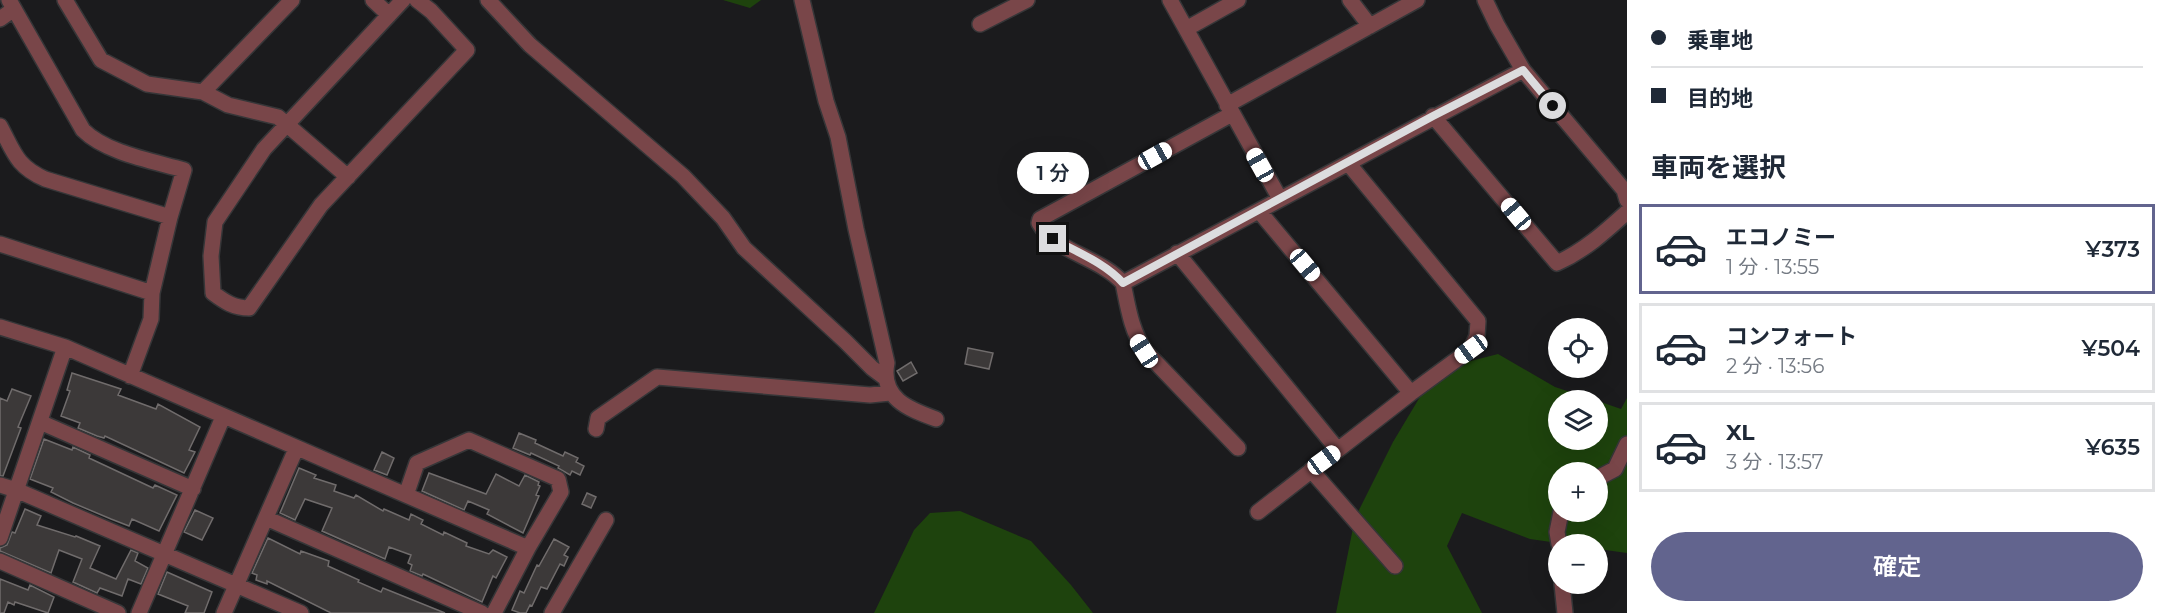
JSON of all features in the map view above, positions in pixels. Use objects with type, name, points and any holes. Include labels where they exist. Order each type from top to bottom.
[{"type":"street","points":[[65,0],[101,60],[147,84],[203,92],[228,105],[278,117],[348,177]]},
{"type":"street","points":[[203,92],[292,0]]},
{"type":"street","points":[[373,0],[389,15]]},
{"type":"street","points":[[403,0],[264,149],[215,222],[211,256],[213,293],[229,305],[249,308],[321,206],[467,50],[431,11],[417,0]]},
{"type":"street","points":[[488,0],[530,45],[683,176],[723,218],[744,248],[872,368],[884,376]]},
{"type":"street","points":[[802,0],[826,101],[838,137],[856,229],[887,363],[884,376],[890,393],[914,411],[936,419]]},
{"type":"street","points":[[980,24],[1027,0]]},
{"type":"street","points":[[1170,0],[1280,199]]},
{"type":"street","points":[[1186,29],[1238,0]]},
{"type":"street","points":[[1350,0],[1370,26]]},
{"type":"street","points":[[1238,448],[1144,351],[1133,330],[1123,283],[1100,264],[1053,239],[1043,230],[1039,223],[1040,219],[1417,0]]},
{"type":"street","points":[[1485,0],[1523,70],[1624,190],[1627,200]]},
{"type":"street","points":[[0,19],[11,5],[83,130],[92,139],[105,146],[184,170],[152,293],[151,319],[130,376]]},
{"type":"street","points":[[1123,283],[1523,70]]},
{"type":"street","points":[[1433,116],[1557,263],[1598,239],[1627,212]]},
{"type":"street","points":[[0,126],[19,163],[30,172],[45,179],[170,217]]},
{"type":"street","points":[[1258,512],[1471,349],[1478,336],[1478,321],[1348,163]]},
{"type":"street","points":[[1259,211],[1411,393]]},
{"type":"street","points":[[0,244],[152,293]]},
{"type":"street","points":[[1178,254],[1338,450]]},
{"type":"street","points":[[0,327],[65,347],[528,548]]},
{"type":"street","points":[[0,538],[65,347]]},
{"type":"street","points":[[596,429],[598,418],[657,377],[870,394],[890,393]]},
{"type":"street","points":[[140,613],[223,417]]},
{"type":"street","points":[[40,422],[193,489]]},
{"type":"street","points":[[406,495],[417,463],[469,440],[558,479],[561,492],[494,613]]},
{"type":"street","points":[[1608,473],[1615,469],[1627,444]]},
{"type":"street","points":[[224,613],[296,448]]},
{"type":"street","points":[[1311,470],[1395,566]]},
{"type":"street","points":[[0,485],[301,613]]},
{"type":"street","points":[[266,518],[482,613]]},
{"type":"street","points":[[552,613],[606,520]]},
{"type":"street","points":[[0,561],[118,613]]},
{"type":"street","points":[[1563,594],[1564,613]]},
{"type":"green space","points":[[723,0],[761,0],[750,8]]},
{"type":"green space","points":[[1498,354],[1564,390],[1548,390],[1548,450],[1608,450],[1608,404],[1621,409],[1627,398],[1627,553],[1608,550],[1608,534],[1548,534],[1548,542],[1530,539],[1462,513],[1447,546],[1482,613],[1336,613],[1355,518],[1393,442],[1436,370]]},
{"type":"green space","points":[[960,511],[1031,541],[1093,613],[874,613],[914,530],[930,513]]},
{"type":"building","points":[[968,348],[993,353],[989,369],[965,364]]},
{"type":"building","points":[[911,362],[917,373],[903,381],[897,371]]},
{"type":"building","points":[[72,373],[121,389],[118,395],[156,409],[158,404],[200,427],[189,450],[195,452],[184,473],[105,436],[104,438],[97,436],[78,428],[80,423],[61,416],[70,391],[67,390]]},
{"type":"building","points":[[12,389],[31,396],[18,427],[21,428],[3,476],[0,476],[0,398],[7,401]]},
{"type":"building","points":[[519,433],[563,456],[565,452],[578,458],[576,462],[584,466],[580,475],[572,471],[570,475],[558,468],[559,466],[531,453],[530,455],[513,448]]},
{"type":"building","points":[[44,439],[72,450],[73,447],[90,455],[89,458],[153,488],[155,485],[177,495],[159,531],[132,519],[129,526],[111,519],[73,503],[51,492],[53,488],[30,479]]},
{"type":"building","points":[[382,452],[394,458],[387,475],[374,470]]},
{"type":"building","points":[[299,468],[316,475],[314,478],[336,485],[334,491],[354,498],[356,495],[383,511],[384,509],[409,520],[411,514],[423,520],[421,524],[467,543],[466,546],[489,554],[493,550],[507,557],[496,578],[493,576],[482,602],[423,574],[422,576],[410,571],[412,565],[408,563],[411,555],[389,547],[385,559],[322,531],[332,508],[305,499],[295,520],[280,513]]},
{"type":"building","points":[[429,473],[486,494],[496,474],[519,486],[525,475],[539,482],[540,486],[536,495],[539,496],[523,533],[487,514],[489,510],[468,501],[464,510],[422,491]]},
{"type":"building","points":[[587,493],[596,497],[591,508],[582,504]]},
{"type":"building","points":[[25,509],[41,516],[37,525],[76,536],[100,546],[90,568],[116,579],[131,550],[138,553],[135,561],[148,568],[141,584],[128,579],[122,596],[100,588],[97,593],[73,582],[82,559],[59,550],[51,573],[0,551],[0,548],[7,545],[12,532],[15,533]]},
{"type":"building","points":[[195,510],[213,518],[202,540],[184,532]]},
{"type":"building","points":[[268,538],[300,554],[301,551],[329,561],[328,566],[381,592],[383,588],[445,613],[331,613],[267,581],[267,584],[256,580],[257,575],[252,573]]},
{"type":"building","points":[[554,539],[569,547],[564,555],[568,557],[564,566],[560,564],[547,589],[541,587],[526,613],[512,610],[520,591],[524,593],[537,565],[539,566]]},
{"type":"building","points":[[167,572],[212,592],[204,613],[185,613],[188,606],[158,594]]},
{"type":"building","points":[[0,579],[28,590],[30,585],[54,597],[48,613],[15,602],[14,605],[8,602],[4,613],[0,613]]},
{"type":"route","points":[[1053,239],[1100,264],[1123,283],[1523,70],[1553,106]]}]
